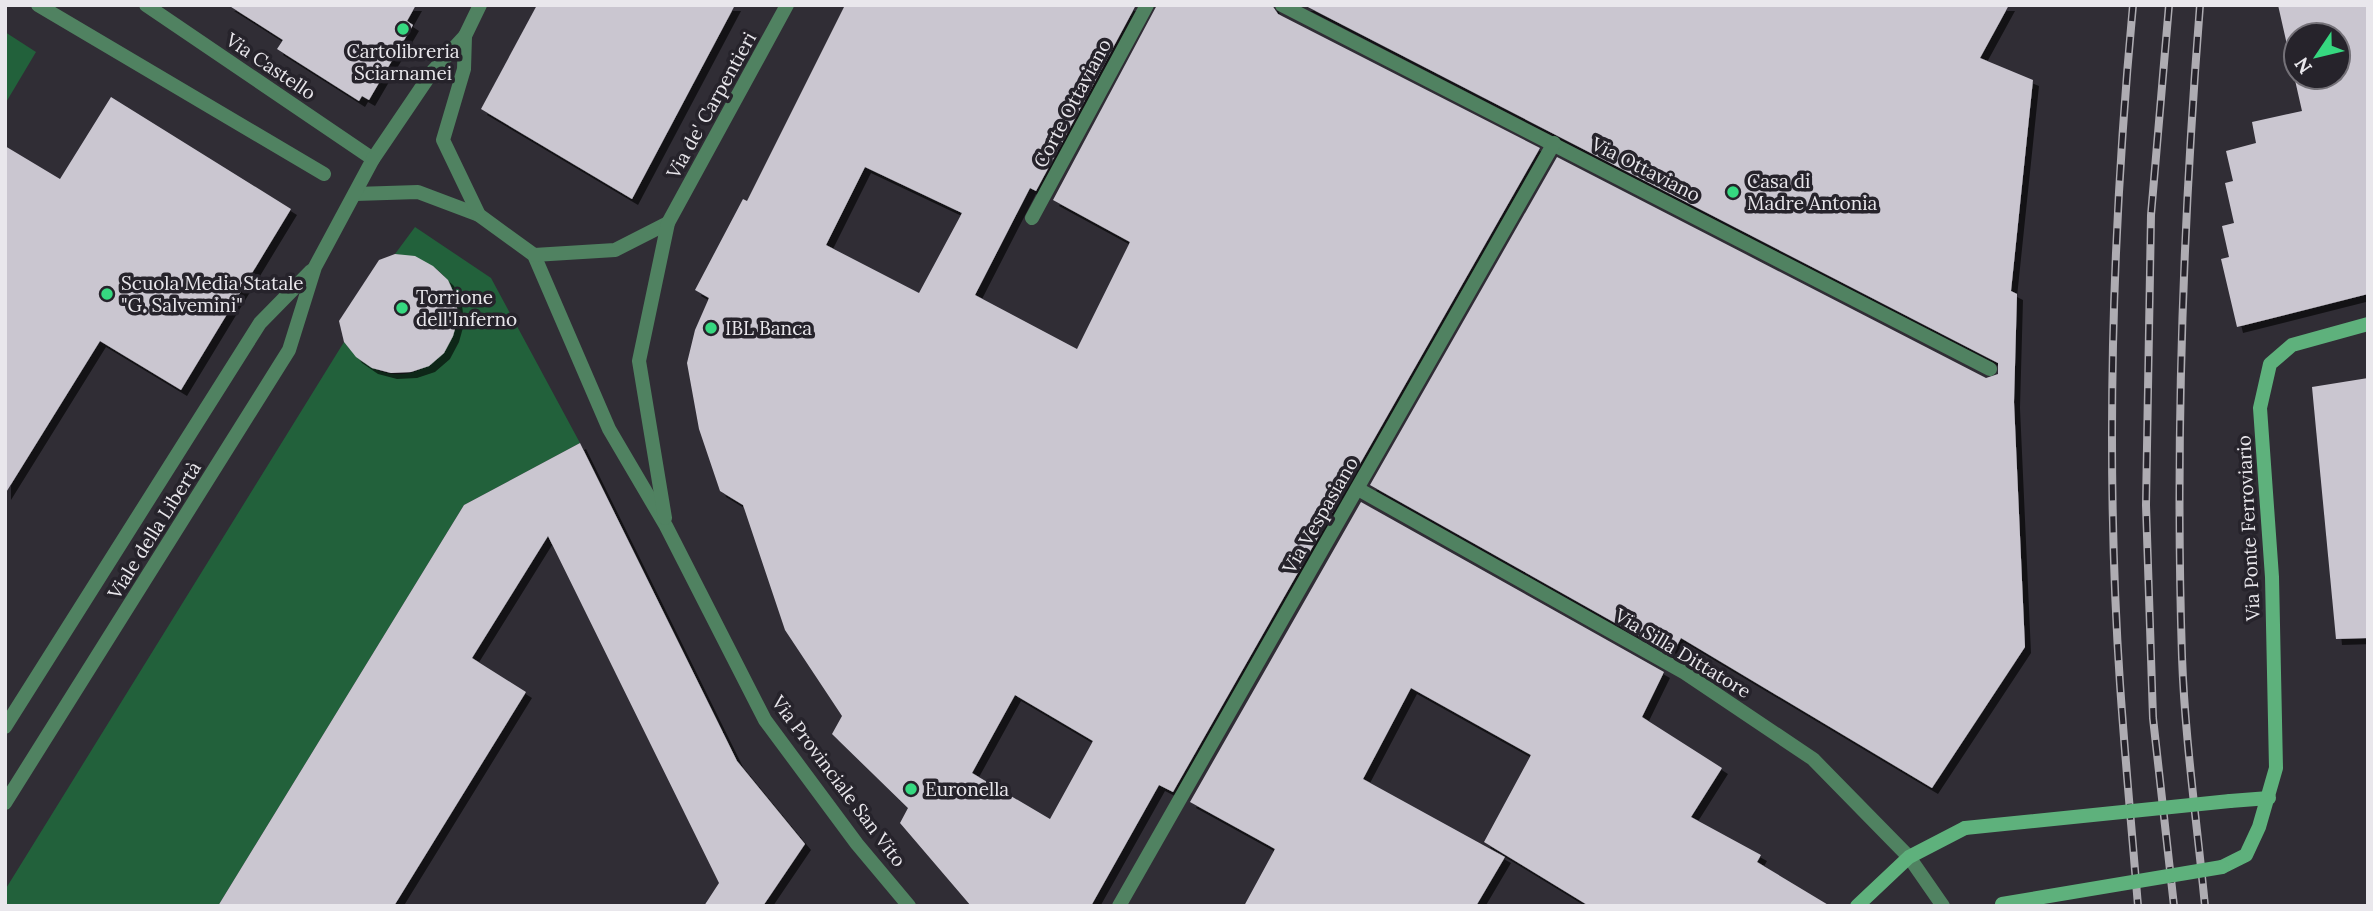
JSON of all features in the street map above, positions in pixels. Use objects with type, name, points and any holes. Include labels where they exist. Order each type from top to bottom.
[{"type":"main road","name":"Via Ponte Ferroviario","points":[[2000,905],[2222,867],[2246,855],[2269,798],[2276,768],[2272,577],[2260,408],[2270,363],[2292,345],[2368,324]]},
{"type":"main road","points":[[1857,906],[1909,857],[1965,828],[2269,798]]},
{"type":"street","points":[[38,5],[324,174]]},
{"type":"street","name":"Via Castello","points":[[146,5],[373,159]]},
{"type":"street","points":[[479,215],[443,140],[464,69],[465,36],[480,5]]},
{"type":"street","name":"Via de' Carpentieri","points":[[668,223],[787,5]]},
{"type":"street","name":"Corte Ottaviano","points":[[1032,218],[1147,5]]},
{"type":"street","name":"Via Ottaviano","points":[[1282,5],[1990,369]]},
{"type":"street","name":"Viale della Libertà","points":[[5,803],[289,350],[315,267],[373,159],[432,72],[465,36]]},
{"type":"street","name":"Via Vespasiano","points":[[1119,906],[1554,143]]},
{"type":"street","points":[[355,194],[418,192],[479,215],[534,255],[615,250],[668,223]]},
{"type":"street","name":"Via Provinciale San Vito","points":[[666,526],[639,361],[668,223]]},
{"type":"street","name":"Via Provinciale San Vito","points":[[534,255],[610,429],[666,526],[765,720],[858,844],[909,906]]},
{"type":"street","name":"Viale della Libertà","points":[[5,727],[260,323],[315,267]]},
{"type":"street","name":"Via Silla Dittatore","points":[[1358,489],[1685,673],[1814,760],[1909,857],[1943,906]]},
{"type":"green space","points":[[5,32],[36,52],[5,104]]},
{"type":"green space","points":[[415,227],[491,278],[580,443],[464,505],[218,906],[5,906],[5,890],[344,342],[374,368],[404,374],[429,364],[448,343],[456,316],[452,289],[433,267],[395,254]]},
{"type":"building","points":[[228,5],[416,5],[407,21],[413,25],[369,100],[362,96],[359,101],[277,49],[283,40]]},
{"type":"building","points":[[537,5],[735,5],[632,199],[481,109]]},
{"type":"building","points":[[845,5],[1136,5],[1036,191],[1030,188],[975,295],[1077,349],[1130,242],[1053,200],[1157,5],[1272,5],[1278,14],[1540,148],[1173,792],[1159,785],[1091,906],[971,906],[900,823],[908,808],[832,734],[842,716],[785,630],[743,505],[720,491],[699,429],[687,363],[695,330],[709,298],[695,290],[743,199],[747,201]],"holes":[[[865,167],[962,213],[919,293],[826,245]],[[1015,695],[1093,741],[1050,819],[972,773]]]},
{"type":"building","points":[[1304,5],[2009,5],[1980,58],[2033,80],[2011,291],[2017,294],[2014,402],[2025,647],[1932,788],[1681,638],[1672,655],[1370,485],[1557,157],[1986,378],[1998,374],[1998,363]]},
{"type":"building","points":[[2278,5],[2368,5],[2368,294],[2237,327],[2221,259],[2229,257],[2222,226],[2234,223],[2225,183],[2233,181],[2226,151],[2256,143],[2252,122],[2302,111],[2297,91],[2352,91],[2352,21],[2282,23]]},
{"type":"building","name":"Scuola Media Statale \"G. Salvemini\"","points":[[111,97],[291,209],[181,390],[100,341],[5,494],[5,146],[60,179]]},
{"type":"building","name":"Torrione dell'Inferno","points":[[395,254],[415,256],[433,266],[448,280],[456,298],[458,318],[444,353],[429,366],[411,372],[391,373],[372,368],[356,357],[344,342],[339,321],[379,260]]},
{"type":"building","points":[[2368,378],[2368,638],[2336,639],[2312,387]]},
{"type":"building","points":[[580,443],[737,761],[805,844],[763,906],[704,906],[719,883],[548,536],[472,658],[526,692],[394,906],[218,906],[464,505]]},
{"type":"building","points":[[1361,502],[1664,672],[1642,717],[1722,768],[1691,817],[1761,855],[1757,862],[1830,906],[1589,906],[1484,842],[1531,755],[1411,688],[1363,779],[1505,857],[1476,906],[1244,906],[1275,849],[1190,802]]},
{"type":"railway","points":[[2133,5],[2120,174],[2112,430],[2115,599],[2138,906]]},
{"type":"railway","points":[[2169,5],[2151,215],[2146,505],[2153,718],[2174,906]]},
{"type":"railway","points":[[2200,5],[2185,249],[2179,494],[2182,657],[2188,750],[2205,906]]},
{"type":"place","name":"Cartolibreria Sciarnamei","points":[[403,29]]},
{"type":"place","name":"Casa di Madre Antonia","points":[[1733,192]]},
{"type":"place","name":"Scuola Media Statale \"G. Salvemini\"","points":[[107,294]]},
{"type":"place","name":"Torrione dell'Inferno","points":[[402,308]]},
{"type":"place","name":"IBL Banca","points":[[711,328]]},
{"type":"place","name":"Euronella","points":[[911,789]]}]
